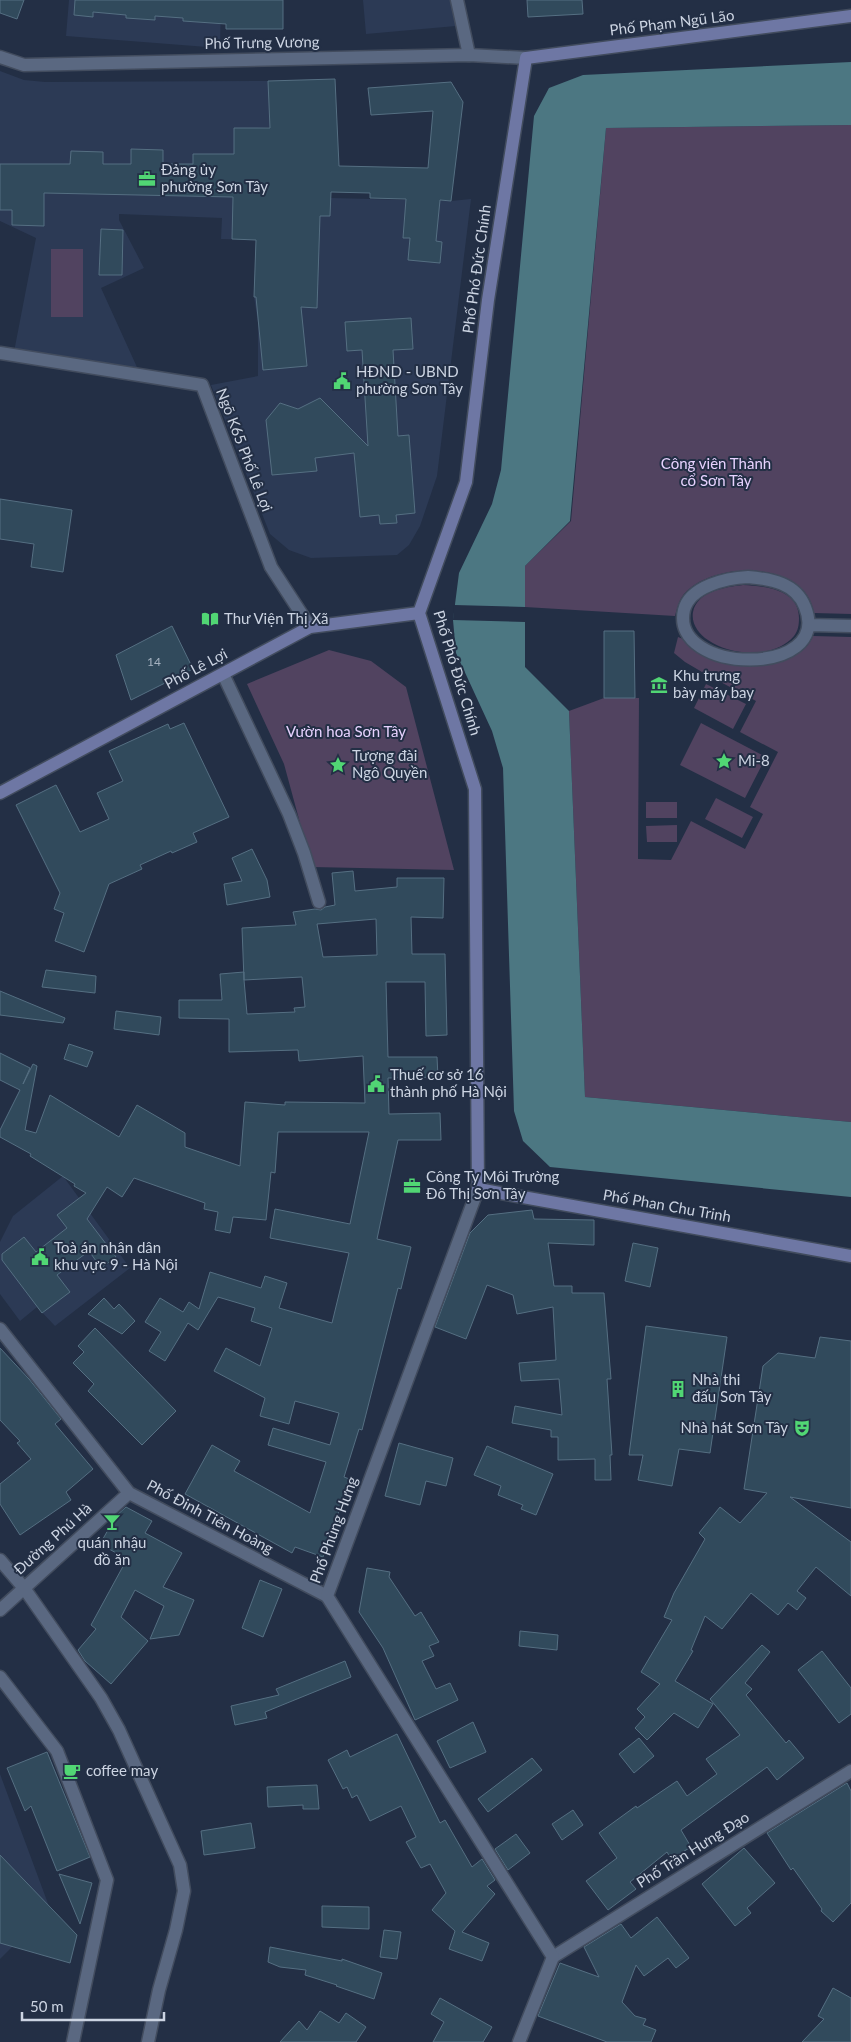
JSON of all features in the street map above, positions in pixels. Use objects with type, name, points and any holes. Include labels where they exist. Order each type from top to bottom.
[{"type":"main road","name":"Phố Phạm Ngũ Lão","points":[[526,58],[851,16]]},
{"type":"main road","name":"Phố Phó Đức Chính","points":[[478,1189],[475,789],[419,613],[466,482],[488,300],[526,58]]},
{"type":"main road","name":"Phố Lê Lợi","points":[[0,792],[310,627],[419,613]]},
{"type":"main road","name":"Phố Phan Chu Trinh","points":[[478,1189],[851,1256]]},
{"type":"street","points":[[457,0],[469,55]]},
{"type":"street","name":"Phố Trưng Vương","points":[[0,57],[24,65],[469,55],[526,58]]},
{"type":"street","name":"Ngõ K65 Phố Lê Lợi","points":[[0,352],[202,385],[271,568],[310,627]]},
{"type":"street","points":[[748,577],[781,583],[793,589],[802,600],[807,612],[809,625],[799,645],[791,650],[773,657],[753,660],[731,659],[696,643],[686,632],[682,621],[684,608],[690,599],[699,592],[714,584],[748,577]]},
{"type":"street","points":[[809,625],[851,626]]},
{"type":"street","points":[[223,674],[289,814],[320,902]]},
{"type":"street","name":"Phố Phùng Hưng","points":[[478,1189],[327,1596],[553,1957]]},
{"type":"street","name":"Phố Đinh Tiên Hoàng","points":[[0,1329],[129,1493],[327,1596]]},
{"type":"street","name":"Đường Phú Hà","points":[[0,1610],[129,1493]]},
{"type":"street","points":[[0,1560],[24,1588],[102,1698],[119,1730],[180,1865],[184,1891],[148,2042]]},
{"type":"street","points":[[0,1677],[57,1751],[107,1880],[73,2042]]},
{"type":"street","name":"Phố Trần Hưng Đạo","points":[[553,1957],[851,1771]]},
{"type":"street","points":[[519,2042],[553,1957]]},
{"type":"shaded area","points":[[69,0],[221,0],[220,48],[66,36]]},
{"type":"shaded area","points":[[363,0],[464,0],[467,25],[366,34]]},
{"type":"shaded area","points":[[851,62],[851,125],[606,128],[570,521],[525,566],[525,667],[569,711],[585,1097],[851,1122],[851,1197],[550,1167],[523,1141],[514,1111],[503,768],[492,731],[456,653],[453,620],[459,573],[492,504],[501,470],[534,116],[549,88],[583,75]]},
{"type":"shaded area","points":[[0,71],[24,80],[45,82],[268,81],[270,127],[258,128],[291,197],[451,201],[471,199],[437,476],[420,526],[409,545],[397,555],[311,558],[289,550],[270,534],[211,385],[258,376],[258,323],[254,297],[256,240],[221,239],[222,218],[119,214],[119,220],[144,268],[101,288],[141,376],[13,357],[36,238],[0,221]]},
{"type":"shaded area","points":[[63,1176],[130,1268],[55,1326],[37,1307],[20,1321],[0,1294],[0,1242],[13,1216]]},
{"type":"shaded area","points":[[0,1774],[50,1909],[0,1959]]},
{"type":"green space","name":"Công viên Thành cổ Sơn Tây","points":[[851,125],[851,614],[814,613],[807,596],[795,583],[777,575],[757,571],[736,571],[716,575],[698,583],[682,596],[675,616],[525,607],[525,566],[571,521],[606,128]]},
{"type":"green space","points":[[51,249],[83,249],[83,317],[51,317]]},
{"type":"green space","points":[[743,585],[770,588],[787,595],[793,601],[797,608],[798,625],[794,636],[786,643],[776,649],[764,652],[740,652],[717,645],[699,632],[694,625],[693,612],[700,599],[713,591]]},
{"type":"green space","points":[[813,636],[851,637],[851,1122],[585,1097],[569,711],[604,698],[639,698],[638,859],[671,860],[691,821],[745,849],[763,814],[750,807],[778,752],[740,732],[756,701],[702,672],[674,653],[678,637],[708,654],[724,660],[752,664],[768,663],[796,655],[806,647]]},
{"type":"green space","name":"Vườn hoa Sơn Tây","points":[[329,650],[371,661],[406,687],[454,870],[312,867],[284,764],[247,684]]},
{"type":"green space","points":[[706,684],[746,704],[733,729],[694,708]]},
{"type":"green space","points":[[701,723],[766,757],[745,798],[680,765]]},
{"type":"green space","points":[[716,798],[753,817],[742,838],[705,819]]},
{"type":"green space","points":[[646,802],[677,802],[677,818],[646,818]]},
{"type":"green space","points":[[677,825],[677,842],[647,842],[646,826]]},
{"type":"pier","points":[[454,605],[525,607],[525,622],[453,620]]},
{"type":"building","points":[[0,0],[24,0],[17,19],[0,13]]},
{"type":"building","points":[[75,0],[283,0],[283,29],[226,29],[226,24],[183,21],[183,18],[155,16],[155,20],[126,18],[126,15],[93,12],[93,17],[74,15]]},
{"type":"building","points":[[527,0],[582,0],[583,14],[528,17]]},
{"type":"building","points":[[335,79],[339,166],[428,168],[433,111],[371,115],[368,88],[451,82],[463,102],[451,201],[440,200],[436,241],[442,242],[440,263],[408,260],[410,238],[403,238],[406,199],[370,198],[370,193],[331,192],[330,216],[320,216],[317,308],[301,307],[307,366],[263,370],[256,297],[254,297],[256,240],[232,239],[233,197],[44,193],[44,226],[12,225],[12,210],[0,210],[0,164],[70,164],[71,151],[103,152],[103,164],[131,164],[131,149],[163,150],[163,164],[193,164],[193,154],[234,154],[234,128],[270,128],[268,81]]},
{"type":"building","points":[[101,229],[123,230],[122,275],[99,275]]},
{"type":"building","points":[[411,318],[413,349],[393,350],[398,436],[409,435],[415,513],[396,515],[397,523],[380,524],[379,515],[360,517],[354,453],[315,458],[317,471],[272,475],[266,420],[280,403],[298,409],[320,398],[368,446],[362,350],[347,351],[345,322]]},
{"type":"building","points":[[0,499],[72,510],[63,572],[31,567],[34,544],[0,539]]},
{"type":"building","points":[[172,626],[193,669],[131,700],[116,655]]},
{"type":"building","points":[[604,631],[634,631],[635,698],[604,698]]},
{"type":"building","points":[[184,723],[229,817],[193,833],[197,842],[140,865],[142,869],[109,884],[84,952],[55,941],[64,913],[54,909],[60,893],[16,805],[56,785],[80,832],[109,819],[97,793],[123,781],[109,751],[168,724],[170,729]]},
{"type":"building","points":[[252,849],[267,880],[270,897],[227,905],[224,884],[242,881],[232,858]]},
{"type":"building","points":[[353,871],[355,891],[397,887],[397,878],[444,878],[443,918],[411,917],[412,954],[445,954],[447,1035],[426,1036],[425,982],[386,982],[388,1057],[437,1057],[438,1077],[388,1078],[389,1114],[440,1113],[441,1140],[398,1140],[377,1239],[411,1247],[401,1289],[398,1288],[362,1430],[359,1429],[344,1477],[352,1480],[342,1512],[339,1511],[323,1557],[295,1547],[292,1553],[185,1494],[212,1445],[240,1461],[234,1471],[310,1513],[326,1462],[268,1445],[273,1428],[330,1445],[339,1413],[295,1401],[289,1424],[260,1416],[265,1398],[214,1371],[226,1348],[260,1366],[272,1328],[251,1321],[255,1308],[218,1297],[198,1330],[188,1323],[165,1361],[149,1351],[161,1332],[145,1322],[160,1298],[183,1312],[189,1302],[199,1309],[210,1272],[261,1288],[265,1276],[287,1283],[279,1308],[332,1323],[349,1253],[270,1238],[275,1209],[350,1224],[369,1132],[278,1132],[275,1173],[271,1172],[266,1220],[233,1217],[230,1233],[215,1230],[218,1212],[204,1209],[205,1203],[134,1178],[122,1197],[107,1187],[87,1219],[116,1257],[101,1268],[89,1251],[57,1275],[70,1292],[42,1313],[2,1260],[2,1254],[24,1237],[36,1252],[67,1228],[57,1215],[86,1193],[30,1156],[31,1154],[0,1137],[0,1130],[20,1090],[0,1080],[0,1053],[30,1068],[23,1084],[33,1064],[37,1066],[25,1130],[36,1133],[50,1095],[119,1137],[137,1105],[185,1133],[185,1147],[240,1166],[245,1102],[285,1105],[285,1102],[365,1103],[363,1056],[299,1061],[298,1050],[229,1052],[229,1019],[179,1018],[179,1000],[222,1000],[220,974],[244,972],[242,928],[296,925],[293,912],[321,910],[335,905],[332,873]],"holes":[[[376,919],[377,955],[323,957],[317,924]],[[302,977],[305,1007],[294,1008],[295,1012],[247,1014],[244,980]]]},
{"type":"building","points":[[46,970],[96,976],[95,993],[42,987]]},
{"type":"building","points":[[0,991],[65,1018],[63,1023],[0,1015]]},
{"type":"building","points":[[116,1011],[161,1017],[159,1035],[114,1029]]},
{"type":"building","points":[[69,1044],[93,1052],[87,1067],[64,1059]]},
{"type":"building","points":[[532,1210],[534,1219],[594,1220],[594,1245],[548,1243],[554,1286],[572,1286],[572,1293],[604,1293],[611,1379],[607,1379],[612,1455],[610,1455],[611,1480],[595,1480],[595,1459],[558,1460],[558,1437],[551,1437],[551,1430],[512,1423],[515,1406],[562,1415],[559,1379],[521,1381],[519,1363],[556,1360],[553,1307],[517,1314],[513,1295],[487,1285],[466,1339],[435,1327],[470,1233],[488,1215]]},
{"type":"building","points":[[633,1243],[658,1248],[650,1287],[625,1281]]},
{"type":"building","points":[[104,1298],[114,1309],[119,1304],[135,1321],[122,1334],[88,1314]]},
{"type":"building","name":"Nhà thi đấu Sơn Tây","points":[[646,1326],[727,1337],[710,1453],[679,1449],[672,1486],[638,1480],[643,1455],[629,1455]]},
{"type":"building","points":[[95,1328],[176,1411],[142,1445],[88,1391],[94,1384],[73,1363],[84,1352],[78,1346]]},
{"type":"building","points":[[820,1337],[851,1341],[851,1508],[790,1497],[851,1542],[851,1596],[816,1567],[797,1591],[806,1598],[797,1610],[788,1603],[778,1615],[751,1593],[722,1629],[705,1616],[691,1650],[693,1651],[675,1681],[713,1704],[698,1728],[674,1713],[647,1740],[635,1728],[645,1717],[637,1709],[660,1684],[641,1672],[672,1620],[664,1617],[674,1593],[705,1539],[699,1533],[720,1507],[740,1523],[767,1493],[744,1489],[763,1366],[778,1353],[815,1358]]},
{"type":"building","points":[[0,1348],[29,1379],[61,1419],[55,1424],[93,1469],[66,1492],[71,1500],[20,1535],[0,1504],[0,1484],[31,1459],[17,1443],[20,1441],[0,1420]]},
{"type":"building","points":[[399,1443],[453,1458],[446,1486],[426,1481],[420,1505],[385,1496]]},
{"type":"building","points":[[487,1446],[553,1474],[536,1515],[521,1509],[523,1505],[498,1495],[501,1486],[474,1475]]},
{"type":"building","points":[[126,1507],[152,1521],[145,1533],[182,1553],[163,1587],[194,1600],[179,1635],[150,1639],[164,1606],[135,1590],[121,1617],[148,1641],[111,1684],[85,1661],[78,1650],[96,1629],[91,1625],[127,1559],[100,1544],[116,1516]]},
{"type":"building","points":[[367,1568],[390,1572],[389,1577],[415,1616],[421,1612],[439,1642],[429,1646],[434,1656],[422,1661],[436,1689],[450,1683],[458,1700],[415,1720],[383,1648],[359,1612]]},
{"type":"building","points":[[260,1580],[282,1589],[263,1637],[242,1628]]},
{"type":"building","points":[[520,1631],[558,1635],[557,1650],[519,1646]]},
{"type":"building","points":[[762,1645],[770,1652],[745,1683],[752,1689],[746,1695],[786,1743],[789,1740],[804,1758],[777,1780],[767,1767],[681,1830],[691,1847],[671,1859],[667,1852],[630,1882],[636,1889],[608,1910],[586,1881],[617,1858],[599,1833],[636,1806],[637,1808],[677,1781],[687,1796],[717,1774],[706,1759],[740,1735],[710,1699]]},
{"type":"building","points":[[822,1651],[851,1688],[851,1714],[839,1723],[798,1670]]},
{"type":"building","points":[[345,1661],[351,1677],[265,1712],[267,1718],[235,1725],[231,1706],[279,1695],[276,1689]]},
{"type":"building","points":[[473,1722],[486,1752],[450,1768],[437,1741]]},
{"type":"building","points":[[397,1734],[440,1823],[445,1820],[472,1867],[482,1859],[495,1880],[487,1886],[495,1894],[462,1932],[489,1943],[482,1961],[449,1949],[455,1931],[432,1910],[446,1893],[430,1864],[421,1868],[406,1842],[416,1837],[401,1806],[370,1821],[357,1795],[352,1798],[347,1787],[343,1789],[328,1760],[347,1750],[350,1757]]},
{"type":"building","points":[[639,1738],[654,1756],[634,1773],[619,1754]]},
{"type":"building","points":[[47,1752],[90,1857],[57,1871],[31,1806],[25,1811],[7,1768]]},
{"type":"building","points":[[532,1758],[542,1770],[488,1812],[478,1799]]},
{"type":"building","points":[[847,1783],[851,1791],[851,1903],[833,1922],[821,1911],[822,1909],[793,1868],[791,1870],[767,1833]]},
{"type":"building","points":[[317,1785],[319,1809],[303,1809],[303,1805],[268,1807],[267,1787]]},
{"type":"building","points":[[573,1810],[583,1825],[562,1840],[552,1824]]},
{"type":"building","points":[[251,1823],[255,1848],[204,1855],[201,1831]]},
{"type":"building","points":[[516,1834],[530,1853],[508,1870],[495,1849]]},
{"type":"building","points":[[744,1848],[775,1883],[747,1908],[751,1913],[735,1926],[702,1884]]},
{"type":"building","points":[[0,1855],[77,1935],[70,1963],[0,1943]]},
{"type":"building","points":[[59,1874],[92,1883],[80,1924]]},
{"type":"building","points":[[322,1906],[369,1907],[369,1929],[322,1927]]},
{"type":"building","points":[[657,1917],[689,1958],[676,1968],[668,1958],[644,1976],[636,1965],[622,2002],[635,2016],[646,2019],[643,2025],[656,2030],[651,2042],[607,2042],[538,2016],[560,1963],[599,1977],[584,1947],[621,1924],[631,1938]]},
{"type":"building","points":[[384,1930],[401,1932],[397,1959],[380,1957]]},
{"type":"building","points":[[270,1947],[342,1961],[342,1959],[382,1973],[374,1999],[305,1975],[306,1970],[280,1967],[268,1962]]},
{"type":"building","points":[[833,1988],[851,1998],[851,2042],[802,2042],[824,2019],[818,2016]]},
{"type":"building","points":[[440,1998],[492,2027],[483,2042],[433,2042],[444,2022],[431,2014]]},
{"type":"building","points":[[320,2011],[339,2023],[346,2013],[366,2027],[356,2042],[280,2042],[299,2021],[307,2030]]},
{"type":"place","name":"Đảng ủy phường Sơn Tây","points":[[147,179]]},
{"type":"place","name":"HĐND - UBND phường Sơn Tây","points":[[342,381]]},
{"type":"place","name":"Thư Viện Thị Xã","points":[[210,619]]},
{"type":"place","name":"Khu trưng bày máy bay","points":[[659,685]]},
{"type":"place","name":"Mi-8","points":[[724,761]]},
{"type":"place","name":"Tượng đài Ngô Quyền","points":[[338,765]]},
{"type":"place","name":"Thuế cơ sở 16 thành phố Hà Nội","points":[[376,1084]]},
{"type":"place","name":"Công Ty Môi Trường Đô Thị Sơn Tây","points":[[412,1186]]},
{"type":"place","name":"Toà án nhân dân khu vực 9 - Hà Nội","points":[[40,1257]]},
{"type":"place","name":"Nhà thi đấu Sơn Tây","points":[[678,1389]]},
{"type":"place","name":"Nhà hát Sơn Tây","points":[[802,1428]]},
{"type":"place","name":"quán nhậu đồ ăn","points":[[112,1522]]},
{"type":"place","name":"coffee may","points":[[72,1771]]}]
